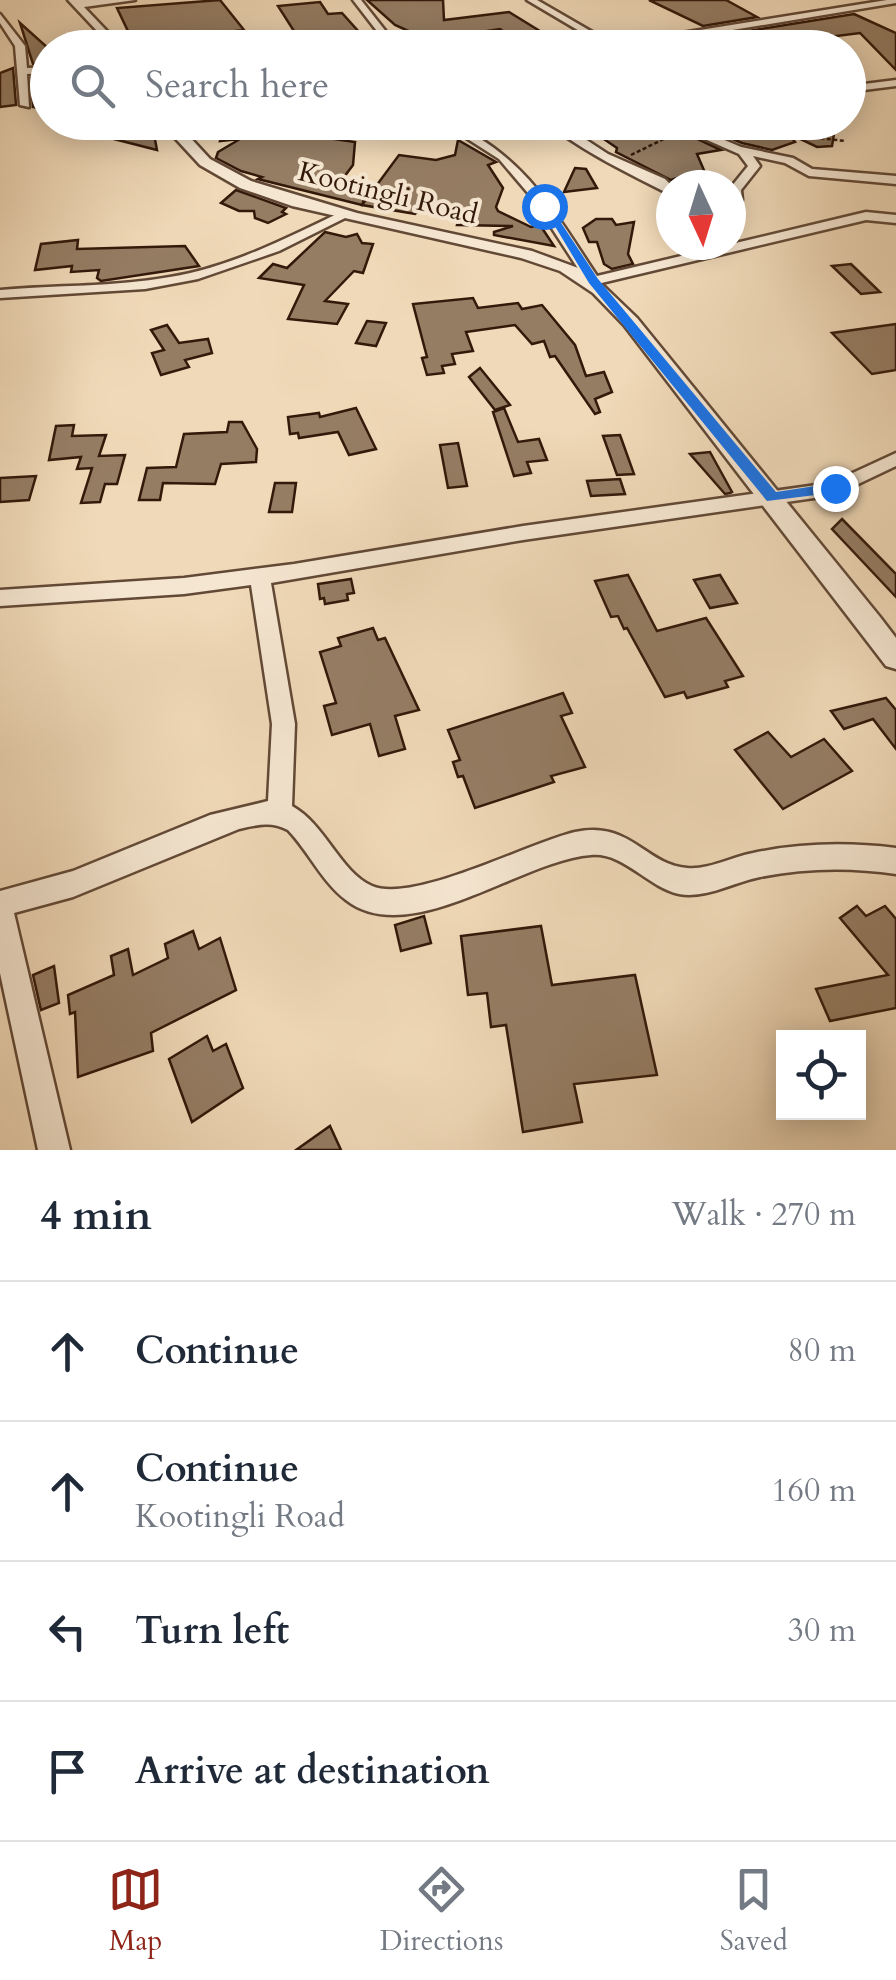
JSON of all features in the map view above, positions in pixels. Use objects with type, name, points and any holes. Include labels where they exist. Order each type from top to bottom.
[{"type":"street","points":[[74,3],[131,0]]},
{"type":"street","points":[[356,0],[382,30]]},
{"type":"street","points":[[531,0],[581,30]]},
{"type":"street","points":[[716,30],[896,1]]},
{"type":"street","points":[[74,3],[101,30]]},
{"type":"street","points":[[0,17],[20,46],[25,105]]},
{"type":"street","points":[[24,70],[30,70]]},
{"type":"street","points":[[866,87],[896,83]]},
{"type":"street","name":"Kootingli Road","points":[[184,140],[195,158],[236,182],[347,214],[536,257],[593,281],[772,498],[896,658]]},
{"type":"street","points":[[475,140],[503,157],[538,197],[593,281],[682,260]]},
{"type":"street","points":[[580,140],[656,180]]},
{"type":"street","points":[[714,140],[789,160],[808,172],[896,180]]},
{"type":"street","points":[[743,150],[754,166],[746,176]]},
{"type":"street","points":[[0,294],[148,284],[195,275],[272,251],[347,214]]},
{"type":"street","points":[[746,245],[866,216],[896,219]]},
{"type":"street","points":[[0,598],[260,577],[523,533],[772,498],[835,488],[896,459]]},
{"type":"street","points":[[260,577],[278,672],[286,782],[279,812]]},
{"type":"street","points":[[54,1150],[0,907],[76,884],[253,814],[279,812],[300,827],[345,883],[368,900],[390,902],[424,896],[563,848],[599,842],[634,854],[666,878],[696,882],[737,869],[800,858],[873,857],[896,861]]},
{"type":"path","points":[[612,160],[661,140]]},
{"type":"path","points":[[836,140],[845,141]]},
{"type":"building","points":[[220,0],[244,30],[127,30],[117,8]]},
{"type":"building","points":[[367,0],[443,0],[444,20],[509,12],[538,30],[406,30]]},
{"type":"building","points":[[649,0],[726,0],[757,17],[703,26]]},
{"type":"building","points":[[320,2],[328,14],[342,13],[357,30],[293,30],[278,6]]},
{"type":"building","points":[[854,14],[896,33],[896,70],[866,39],[866,30],[754,30]]},
{"type":"building","points":[[20,23],[30,32],[30,55]]},
{"type":"building","points":[[13,68],[16,105],[0,107],[0,73]]},
{"type":"building","points":[[118,140],[155,140],[157,150]]},
{"type":"building","points":[[238,140],[355,142],[353,165],[338,185],[364,200],[362,205],[258,179],[262,177],[216,158],[218,152]]},
{"type":"building","points":[[458,140],[496,162],[488,165],[503,188],[498,211],[531,227],[540,225],[554,246],[494,235],[513,226],[457,225],[459,218],[453,207],[428,203],[415,214],[362,205],[399,155],[436,160],[455,155]]},
{"type":"building","points":[[605,140],[700,140],[721,150],[697,154],[704,170],[656,172],[616,152],[617,148]]},
{"type":"building","points":[[735,140],[795,142],[772,150]]},
{"type":"building","points":[[802,140],[833,140],[832,146],[817,147]]},
{"type":"building","points":[[575,168],[586,169],[597,188],[564,192]]},
{"type":"building","points":[[236,190],[286,208],[282,212],[286,214],[268,223],[255,218],[254,211],[239,211],[221,203]]},
{"type":"building","points":[[596,219],[612,219],[616,225],[634,222],[628,254],[633,264],[612,269],[604,264],[597,242],[589,242],[583,228]]},
{"type":"building","points":[[325,232],[346,237],[357,234],[362,243],[373,244],[363,273],[354,271],[325,301],[348,304],[337,324],[288,319],[304,285],[259,278],[273,264],[287,268]]},
{"type":"building","points":[[78,240],[77,249],[185,246],[199,266],[101,281],[97,278],[99,270],[71,272],[72,266],[35,270],[41,244]]},
{"type":"building","points":[[851,264],[880,292],[861,294],[832,266]]},
{"type":"building","points":[[473,298],[478,308],[518,303],[522,309],[542,305],[575,345],[586,376],[604,372],[612,392],[595,399],[600,412],[595,414],[555,356],[550,357],[544,341],[532,344],[515,325],[466,332],[473,351],[452,354],[455,364],[442,366],[444,373],[427,375],[422,358],[427,357],[413,304]]},
{"type":"building","points":[[367,321],[386,323],[376,346],[356,343]]},
{"type":"building","points":[[896,324],[896,370],[872,374],[832,333]]},
{"type":"building","points":[[167,325],[179,343],[208,339],[212,353],[185,360],[189,367],[161,375],[152,353],[164,350],[151,330]]},
{"type":"building","points":[[480,368],[510,405],[495,410],[469,377]]},
{"type":"building","points":[[356,408],[376,449],[349,455],[338,432],[299,438],[298,433],[290,434],[288,417],[319,413],[320,417]]},
{"type":"building","points":[[504,408],[518,442],[539,439],[547,460],[527,462],[531,473],[514,476],[493,412]]},
{"type":"building","points":[[229,422],[242,422],[257,449],[256,462],[221,464],[215,484],[163,483],[160,500],[139,500],[147,468],[176,467],[184,434],[227,432]]},
{"type":"building","points":[[74,425],[72,436],[106,435],[99,456],[125,455],[117,484],[105,484],[100,502],[81,503],[92,468],[77,469],[81,457],[49,460],[56,426]]},
{"type":"building","points":[[620,435],[634,474],[617,475],[603,436]]},
{"type":"building","points":[[458,443],[467,486],[448,488],[440,445]]},
{"type":"building","points":[[710,452],[732,492],[725,494],[690,454]]},
{"type":"building","points":[[36,476],[29,500],[0,502],[0,478]]},
{"type":"building","points":[[620,479],[625,494],[591,496],[587,481]]},
{"type":"building","points":[[275,483],[296,483],[292,512],[269,512]]},
{"type":"building","points":[[842,519],[896,574],[896,597],[832,529]]},
{"type":"building","points":[[628,575],[657,631],[706,618],[743,676],[725,681],[728,687],[687,698],[684,692],[665,697],[627,628],[618,616],[611,617],[595,581]]},
{"type":"building","points":[[720,575],[737,603],[710,608],[694,580]]},
{"type":"building","points":[[351,579],[354,593],[347,594],[348,600],[325,604],[324,598],[320,599],[318,584]]},
{"type":"building","points":[[373,628],[378,640],[385,638],[419,710],[395,716],[405,749],[379,756],[370,724],[332,735],[324,706],[336,703],[320,652],[341,646],[338,638]]},
{"type":"building","points":[[563,693],[572,713],[561,716],[585,767],[551,776],[554,782],[475,808],[463,776],[458,777],[453,762],[460,760],[448,730]]},
{"type":"building","points":[[886,698],[896,710],[896,749],[873,719],[844,729],[831,711]]},
{"type":"building","points":[[768,732],[791,757],[824,739],[852,771],[783,809],[735,750]]},
{"type":"building","points":[[857,906],[866,916],[885,906],[896,919],[896,1008],[830,1021],[816,989],[888,975],[840,918]]},
{"type":"building","points":[[424,916],[431,943],[401,951],[395,925]]},
{"type":"building","points":[[541,926],[552,985],[635,975],[657,1075],[574,1084],[582,1122],[523,1132],[506,1025],[491,1027],[487,993],[468,995],[461,936]]},
{"type":"building","points":[[193,931],[199,949],[220,938],[236,990],[151,1033],[153,1051],[78,1077],[75,1012],[70,1014],[68,995],[114,975],[111,956],[128,949],[133,975],[168,958],[165,944]]},
{"type":"building","points":[[54,966],[59,1003],[41,1010],[33,975]]},
{"type":"building","points":[[207,1036],[213,1051],[226,1044],[243,1088],[192,1122],[169,1059]]},
{"type":"building","points":[[330,1126],[341,1150],[296,1150]]},
{"type":"route","points":[[544,206],[593,281],[772,498],[835,488]]}]
